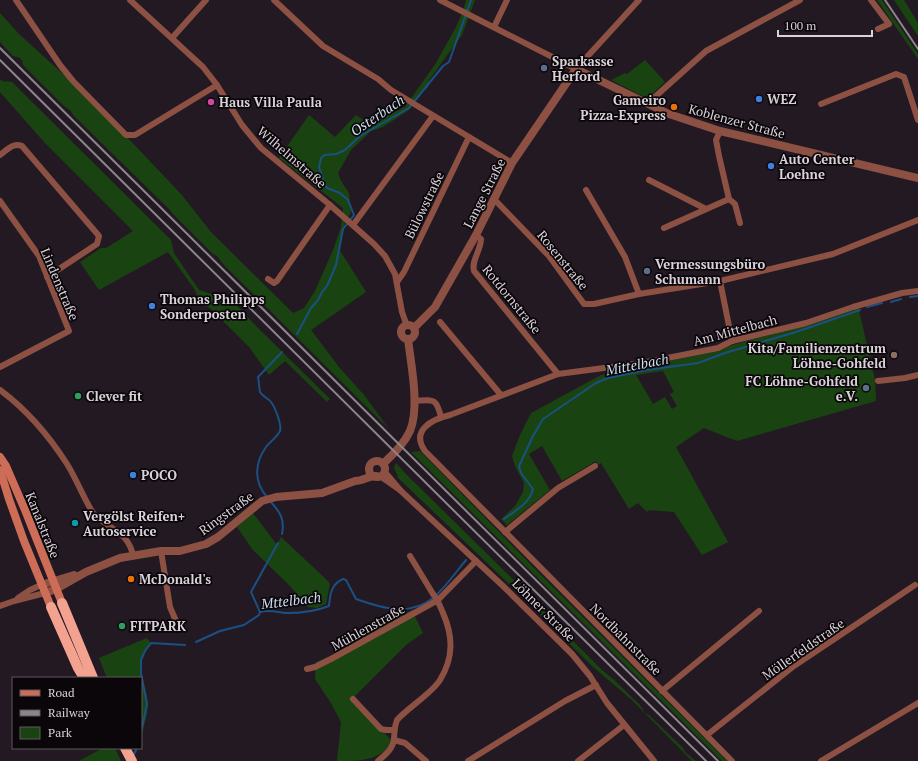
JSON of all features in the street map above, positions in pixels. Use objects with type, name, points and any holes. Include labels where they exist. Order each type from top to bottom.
[{"type":"highway","points":[[62,603],[93,677]]},
{"type":"highway","points":[[51,607],[83,677]]},
{"type":"main road","name":"Kanalstraße","points":[[0,457],[6,466],[25,510],[62,603]]},
{"type":"main road","name":"Kanalstraße","points":[[0,470],[8,499],[51,607]]},
{"type":"street","points":[[16,0],[60,65],[73,81],[126,135],[135,135],[217,85]]},
{"type":"street","name":"Wilhelmstraße","points":[[130,0],[203,67],[217,85],[242,124],[262,148],[351,223]]},
{"type":"street","points":[[172,38],[206,0]]},
{"type":"street","points":[[274,0],[323,46],[378,79],[391,90],[512,164]]},
{"type":"street","name":"Koblenzer Straße","points":[[440,0],[647,104],[676,116],[720,131],[918,178]]},
{"type":"street","points":[[494,27],[507,0]]},
{"type":"street","points":[[576,69],[639,0]]},
{"type":"street","points":[[647,104],[706,51],[800,0]]},
{"type":"street","points":[[871,0],[889,24],[878,29]]},
{"type":"street","name":"Lange Straße","points":[[414,401],[408,339],[415,335],[410,327],[434,307],[476,235],[512,164],[576,69]]},
{"type":"street","points":[[820,104],[896,74],[904,77],[918,120]]},
{"type":"street","points":[[410,327],[402,312],[397,282],[392,268],[385,256],[351,223],[433,116]]},
{"type":"street","points":[[720,131],[716,140],[719,156],[729,199],[735,204],[740,223]]},
{"type":"street","name":"Bülowstraße","points":[[397,282],[404,272],[469,137]]},
{"type":"street","points":[[0,155],[15,144],[22,146],[99,236],[97,244],[47,277]]},
{"type":"street","points":[[649,180],[706,209]]},
{"type":"street","points":[[586,190],[625,257],[639,294]]},
{"type":"street","name":"Rosenstraße","points":[[494,198],[549,256],[584,304],[594,304],[639,294],[720,280],[833,254],[918,220]]},
{"type":"street","points":[[664,228],[729,199]]},
{"type":"street","name":"Lindenstraße","points":[[0,201],[39,256],[69,331],[0,367]]},
{"type":"street","name":"Wilhelmstraße","points":[[268,279],[274,283],[277,281],[330,205]]},
{"type":"street","name":"Rotdornstraße","points":[[476,235],[481,239],[481,246],[473,266],[474,271],[558,374]]},
{"type":"street","points":[[720,280],[732,340]]},
{"type":"street","name":"Am Mittelbach","points":[[441,417],[558,374],[642,363],[718,348],[732,340],[806,323],[853,307],[902,293],[918,291]]},
{"type":"street","points":[[440,322],[501,395]]},
{"type":"street","points":[[878,381],[918,375]]},
{"type":"street","points":[[0,390],[20,407],[47,436],[67,465],[94,513],[98,518],[126,538],[133,555]]},
{"type":"street","points":[[381,472],[407,436],[413,420],[414,401],[434,401],[438,406],[441,417]]},
{"type":"street","name":"Nordbahnstraße","points":[[441,417],[433,420],[423,428],[420,436],[422,448],[732,761]]},
{"type":"street","points":[[376,462],[381,472],[370,472],[370,466],[376,462]]},
{"type":"street","name":"Ringstraße","points":[[355,481],[359,476],[367,471],[370,466]]},
{"type":"street","points":[[505,532],[558,488],[595,466]]},
{"type":"street","name":"Ringstraße","points":[[43,589],[56,589],[86,572],[120,558],[161,551],[180,551],[206,544],[218,537],[262,501],[322,493],[355,481],[360,481],[381,472]]},
{"type":"street","name":"Löhner Straße","points":[[381,472],[572,654],[596,685],[607,703],[654,761]]},
{"type":"street","points":[[161,551],[170,606],[176,621]]},
{"type":"street","points":[[378,761],[392,748],[397,720],[440,681],[446,667],[452,644],[449,627],[438,600],[410,556]]},
{"type":"street","name":"Mühlenstraße","points":[[307,669],[315,667],[331,659],[438,600],[476,561]]},
{"type":"street","name":"Ringstraße","points":[[43,589],[52,581],[86,572]]},
{"type":"street","name":"Möllerfeldstraße","points":[[707,735],[794,666],[914,586]]},
{"type":"street","points":[[0,606],[14,601],[30,590],[43,589]]},
{"type":"street","points":[[662,691],[759,611]]},
{"type":"street","points":[[468,761],[565,701],[596,685]]},
{"type":"street","points":[[353,699],[382,729],[394,730]]},
{"type":"street","points":[[821,761],[918,703]]},
{"type":"street","points":[[578,761],[624,725]]},
{"type":"street","points":[[394,740],[405,743],[426,761]]},
{"type":"green space","points":[[466,0],[475,0],[462,35],[429,80],[428,87],[420,94],[409,110],[383,127],[371,131],[351,150],[338,173],[341,181],[349,193],[351,213],[345,222],[339,249],[366,292],[311,330],[339,367],[364,395],[389,429],[224,265],[217,256],[213,254],[73,115],[71,111],[63,105],[23,65],[22,60],[13,56],[0,42],[0,13],[19,34],[73,83],[124,134],[181,194],[211,232],[293,313],[304,308],[315,291],[333,250],[341,227],[343,208],[279,158],[309,115],[335,137],[356,115],[369,124],[405,107],[436,63],[456,27]]},
{"type":"green space","points":[[877,0],[882,0],[918,54],[918,59]]},
{"type":"green space","points":[[894,0],[904,0],[918,23],[918,36]]},
{"type":"green space","points":[[645,60],[665,82],[650,96],[644,97],[611,80],[625,73],[627,74]]},
{"type":"green space","points":[[0,79],[2,81],[12,82],[171,240],[174,253],[199,290],[233,301],[254,324],[330,399],[327,402],[285,361],[269,375],[249,347],[211,309],[200,302],[195,290],[168,252],[99,290],[80,262],[101,248],[106,248],[133,231],[44,142],[0,92]]},
{"type":"green space","points":[[858,306],[875,380],[876,401],[737,441],[704,428],[676,447],[728,542],[702,555],[674,512],[649,510],[647,512],[638,503],[629,509],[601,463],[598,465],[596,461],[562,481],[542,446],[529,454],[550,490],[507,525],[501,519],[515,506],[523,492],[524,483],[515,466],[512,456],[531,413],[601,375],[718,351],[732,345],[806,325]],"holes":[[[663,371],[674,392],[670,394],[677,406],[672,409],[665,397],[653,404],[636,375]]]},
{"type":"green space","points":[[420,451],[542,576],[727,761],[722,761],[411,452]]},
{"type":"green space","points":[[396,463],[548,614],[550,618],[602,670],[640,705],[645,713],[649,715],[683,748],[685,752],[696,761],[692,761],[632,700],[592,666],[528,602],[397,477],[398,476],[394,468]]},
{"type":"green space","points":[[253,513],[277,545],[281,537],[328,581],[330,584],[326,604],[317,608],[308,607],[290,586],[253,550],[237,527]]},
{"type":"green space","points":[[412,610],[423,633],[406,645],[352,699],[392,741],[382,753],[376,756],[362,760],[337,761],[341,722],[331,703],[315,679],[316,662],[328,657],[330,658],[373,631]]},
{"type":"green space","points":[[147,638],[151,644],[145,650],[141,665],[148,704],[142,734],[142,677],[107,677],[99,658]]},
{"type":"green space","points":[[101,749],[115,749],[121,761],[79,761]]},
{"type":"waterway","name":"Osterbach","points":[[297,334],[311,308],[327,286],[336,265],[343,229],[354,215],[348,200],[340,193],[327,188],[324,183],[319,167],[321,158],[324,155],[336,154],[345,150],[360,136],[409,108],[443,66],[449,62],[471,0]]},
{"type":"waterway","name":"Mittelbach","points":[[910,297],[918,296]]},
{"type":"waterway","name":"Mittelbach","points":[[891,302],[901,299]]},
{"type":"waterway","name":"Mittelbach","points":[[867,307],[882,303]]},
{"type":"waterway","name":"Mittelbach","points":[[504,519],[525,503],[533,489],[521,473],[519,466],[543,419],[596,383],[608,378],[647,370],[698,363],[860,310]]},
{"type":"waterway","name":"Osterbach","points":[[267,497],[258,479],[257,473],[259,460],[266,447],[279,433],[280,425],[273,404],[260,392],[258,377],[282,352]]},
{"type":"waterway","name":"Osterbach","points":[[270,501],[281,516],[283,524],[282,534]]},
{"type":"waterway","name":"Osterbach","points":[[260,612],[251,592],[278,543]]},
{"type":"waterway","name":"Mttelbach","points":[[196,642],[220,631],[244,625],[259,615],[260,612],[274,611],[298,613],[329,606],[334,587],[343,579],[346,580],[356,599],[385,608],[405,609],[424,604],[433,598],[446,585],[466,560]]},
{"type":"waterway","name":"Mttelbach","points":[[142,677],[141,660],[151,643],[185,645]]},
{"type":"waterway","name":"Mttelbach","points":[[142,679],[147,704],[142,727]]},
{"type":"waterway","name":"Mttelbach","points":[[133,756],[136,749]]},
{"type":"railway","points":[[885,0],[918,49]]},
{"type":"railway","points":[[0,48],[718,761]]},
{"type":"railway","points":[[0,60],[706,761]]},
{"type":"place","name":"Sparkasse Herford","points":[[544,68]]},
{"type":"place","name":"WEZ","points":[[759,99]]},
{"type":"place","name":"Haus Villa Paula","points":[[211,102]]},
{"type":"place","name":"Gameiro Pizza-Express","points":[[674,107]]},
{"type":"place","name":"Auto Center Loehne","points":[[771,166]]},
{"type":"place","name":"Vermessungsbüro Schumann","points":[[647,271]]},
{"type":"place","name":"Thomas Philipps Sonderposten","points":[[152,306]]},
{"type":"place","name":"Kita/Familienzentrum Löhne-Gohfeld","points":[[894,355]]},
{"type":"place","name":"FC Löhne-Gohfeld e.V.","points":[[866,388]]},
{"type":"place","name":"Clever fit","points":[[78,396]]},
{"type":"place","name":"POCO","points":[[133,475]]},
{"type":"place","name":"Vergölst Reifen+ Autoservice","points":[[75,523]]},
{"type":"place","name":"McDonald's","points":[[131,579]]},
{"type":"place","name":"FITPARK","points":[[122,626]]}]
